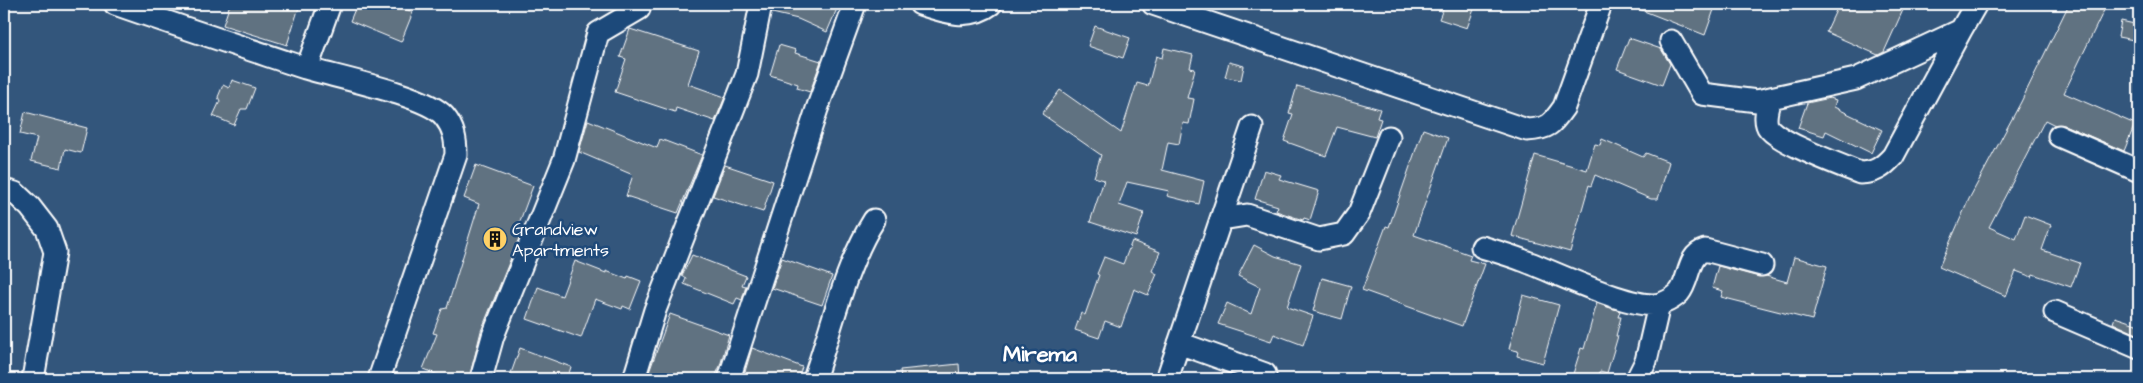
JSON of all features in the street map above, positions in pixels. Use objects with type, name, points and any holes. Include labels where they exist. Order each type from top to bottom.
[{"type":"street","points":[[115,4],[307,68],[408,97],[427,104],[444,116],[456,136],[456,155],[379,379]]},
{"type":"street","points":[[307,68],[330,4]]},
{"type":"street","points":[[480,379],[493,336],[564,160],[598,33],[638,9],[640,4]]},
{"type":"street","points":[[634,379],[655,310],[747,74],[761,4]]},
{"type":"street","points":[[729,379],[814,118],[855,4]]},
{"type":"street","points":[[920,4],[956,14],[969,14],[981,11],[991,4]]},
{"type":"street","points":[[1157,5],[1527,130],[1543,129],[1556,119],[1564,107],[1601,4]]},
{"type":"street","points":[[1770,98],[1766,115],[1767,127],[1774,134],[1788,142],[1860,173],[1871,173],[1883,167],[1893,156],[1976,4]]},
{"type":"street","points":[[1671,41],[1702,94],[1757,101],[1856,79],[1961,30]]},
{"type":"street","points":[[1167,379],[1252,126]]},
{"type":"street","points":[[2059,136],[2139,171]]},
{"type":"street","points":[[1222,219],[1247,215],[1319,239],[1344,234],[1359,213],[1390,137]]},
{"type":"street","points":[[4,190],[14,193],[30,206],[47,230],[55,252],[33,379]]},
{"type":"street","points":[[814,379],[851,265],[865,234],[874,220]]},
{"type":"street","points":[[1482,247],[1523,260],[1575,282],[1631,302],[1659,305],[1678,295],[1683,287],[1694,257],[1699,252],[1705,250],[1762,265]]},
{"type":"street","points":[[1637,379],[1646,361],[1659,305]]},
{"type":"street","points":[[2055,312],[2139,348]]},
{"type":"street","points":[[1179,344],[1265,374]]},
{"type":"building","points":[[230,4],[300,4],[287,45],[223,25]]},
{"type":"building","points":[[357,4],[392,4],[413,12],[401,42],[350,21]]},
{"type":"building","points":[[773,4],[839,4],[827,32],[798,19],[772,13]]},
{"type":"building","points":[[1445,4],[1476,4],[1467,28],[1439,19]]},
{"type":"building","points":[[1626,4],[1716,4],[1705,35]]},
{"type":"building","points":[[1839,4],[1889,4],[1903,10],[1884,52],[1878,55],[1826,32]]},
{"type":"building","points":[[2069,4],[2107,4],[2064,93],[2135,124],[2124,151],[2064,125],[2055,125],[2045,120],[1989,227],[2016,239],[2025,215],[2051,225],[2042,250],[2080,263],[2071,287],[2033,274],[2032,277],[2016,271],[2006,296],[1939,267],[1969,199],[2021,102]]},
{"type":"building","points":[[2121,21],[2139,25],[2139,41],[2118,37]]},
{"type":"building","points":[[1095,26],[1130,38],[1123,58],[1088,46]]},
{"type":"building","points":[[630,29],[699,51],[688,84],[725,97],[715,121],[676,108],[675,112],[615,92],[626,59],[620,57]]},
{"type":"building","points":[[1629,38],[1661,49],[1670,64],[1662,85],[1617,69]]},
{"type":"building","points":[[779,45],[796,50],[795,53],[821,61],[810,92],[797,88],[798,84],[770,75]]},
{"type":"building","points":[[1164,48],[1193,55],[1190,68],[1195,69],[1187,98],[1194,99],[1189,124],[1183,123],[1179,144],[1168,142],[1162,170],[1204,181],[1199,204],[1167,196],[1169,191],[1127,182],[1119,205],[1144,213],[1136,237],[1090,222],[1104,180],[1094,177],[1101,155],[1042,114],[1060,90],[1121,133],[1137,83],[1148,86],[1156,56],[1162,58]]},
{"type":"building","points":[[1229,62],[1244,66],[1241,80],[1225,77]]},
{"type":"building","points":[[232,80],[255,88],[247,109],[241,109],[234,125],[213,116],[220,101],[218,97],[223,85],[229,88]]},
{"type":"building","points":[[1297,86],[1380,109],[1377,118],[1381,119],[1375,137],[1337,127],[1326,156],[1284,141],[1293,114],[1289,113]]},
{"type":"building","points":[[1830,98],[1836,100],[1834,107],[1882,130],[1871,153],[1826,131],[1824,136],[1798,128],[1807,103]]},
{"type":"building","points":[[25,112],[87,128],[81,153],[65,149],[61,168],[31,161],[37,138],[20,134]]},
{"type":"building","points":[[588,120],[657,148],[660,139],[702,155],[678,213],[626,196],[633,175],[579,152]]},
{"type":"building","points":[[1423,129],[1448,138],[1414,235],[1471,255],[1469,260],[1485,264],[1462,326],[1362,290],[1386,226],[1389,227]]},
{"type":"building","points":[[1602,139],[1643,157],[1646,153],[1669,162],[1658,199],[1651,199],[1595,175],[1591,186],[1589,185],[1570,252],[1512,236],[1535,155],[1587,170],[1595,144],[1600,145]]},
{"type":"building","points":[[476,165],[533,186],[517,229],[522,231],[481,331],[469,379],[448,379],[423,369],[437,334],[433,333],[442,309],[447,308],[479,204],[464,198]]},
{"type":"building","points":[[725,165],[773,181],[763,212],[713,196]]},
{"type":"building","points":[[1264,170],[1281,175],[1279,179],[1319,191],[1310,220],[1304,218],[1303,220],[1276,211],[1278,206],[1255,199]]},
{"type":"building","points":[[1132,241],[1160,252],[1152,271],[1157,274],[1148,295],[1134,289],[1121,327],[1105,321],[1099,338],[1075,330],[1081,313],[1085,315],[1104,257],[1123,264]]},
{"type":"building","points":[[1254,245],[1275,256],[1301,264],[1287,307],[1313,316],[1303,345],[1274,334],[1271,341],[1218,324],[1227,303],[1251,314],[1260,287],[1238,276]]},
{"type":"building","points":[[692,255],[746,276],[742,285],[746,286],[742,300],[737,298],[734,304],[684,284],[686,278],[682,276]]},
{"type":"building","points":[[1794,257],[1827,266],[1812,320],[1721,297],[1723,291],[1712,288],[1718,266],[1787,282]]},
{"type":"building","points":[[782,258],[832,276],[822,305],[772,288]]},
{"type":"building","points":[[575,261],[606,273],[606,271],[627,279],[628,276],[641,281],[630,309],[623,306],[622,309],[595,299],[581,338],[527,319],[538,287],[562,296]]},
{"type":"building","points":[[1322,278],[1351,286],[1342,319],[1313,311]]},
{"type":"building","points":[[1523,295],[1559,305],[1543,363],[1517,356],[1518,351],[1509,349]]},
{"type":"building","points":[[1597,303],[1620,311],[1618,317],[1621,317],[1616,336],[1618,336],[1607,373],[1600,371],[1598,379],[1591,379],[1573,374],[1581,348],[1584,349]]},
{"type":"building","points":[[670,314],[729,335],[714,379],[660,379],[648,375]]},
{"type":"building","points":[[2115,317],[2139,325],[2139,335],[2113,323]]},
{"type":"building","points":[[520,348],[571,367],[567,379],[509,379]]},
{"type":"building","points":[[752,348],[802,367],[798,379],[756,379],[744,375]]},
{"type":"building","points":[[959,364],[960,379],[901,379],[900,370]]},
{"type":"place","name":"Grandview Apartments","points":[[495,239]]},
{"type":"district","name":"Mirema","points":[[1040,353]]}]
